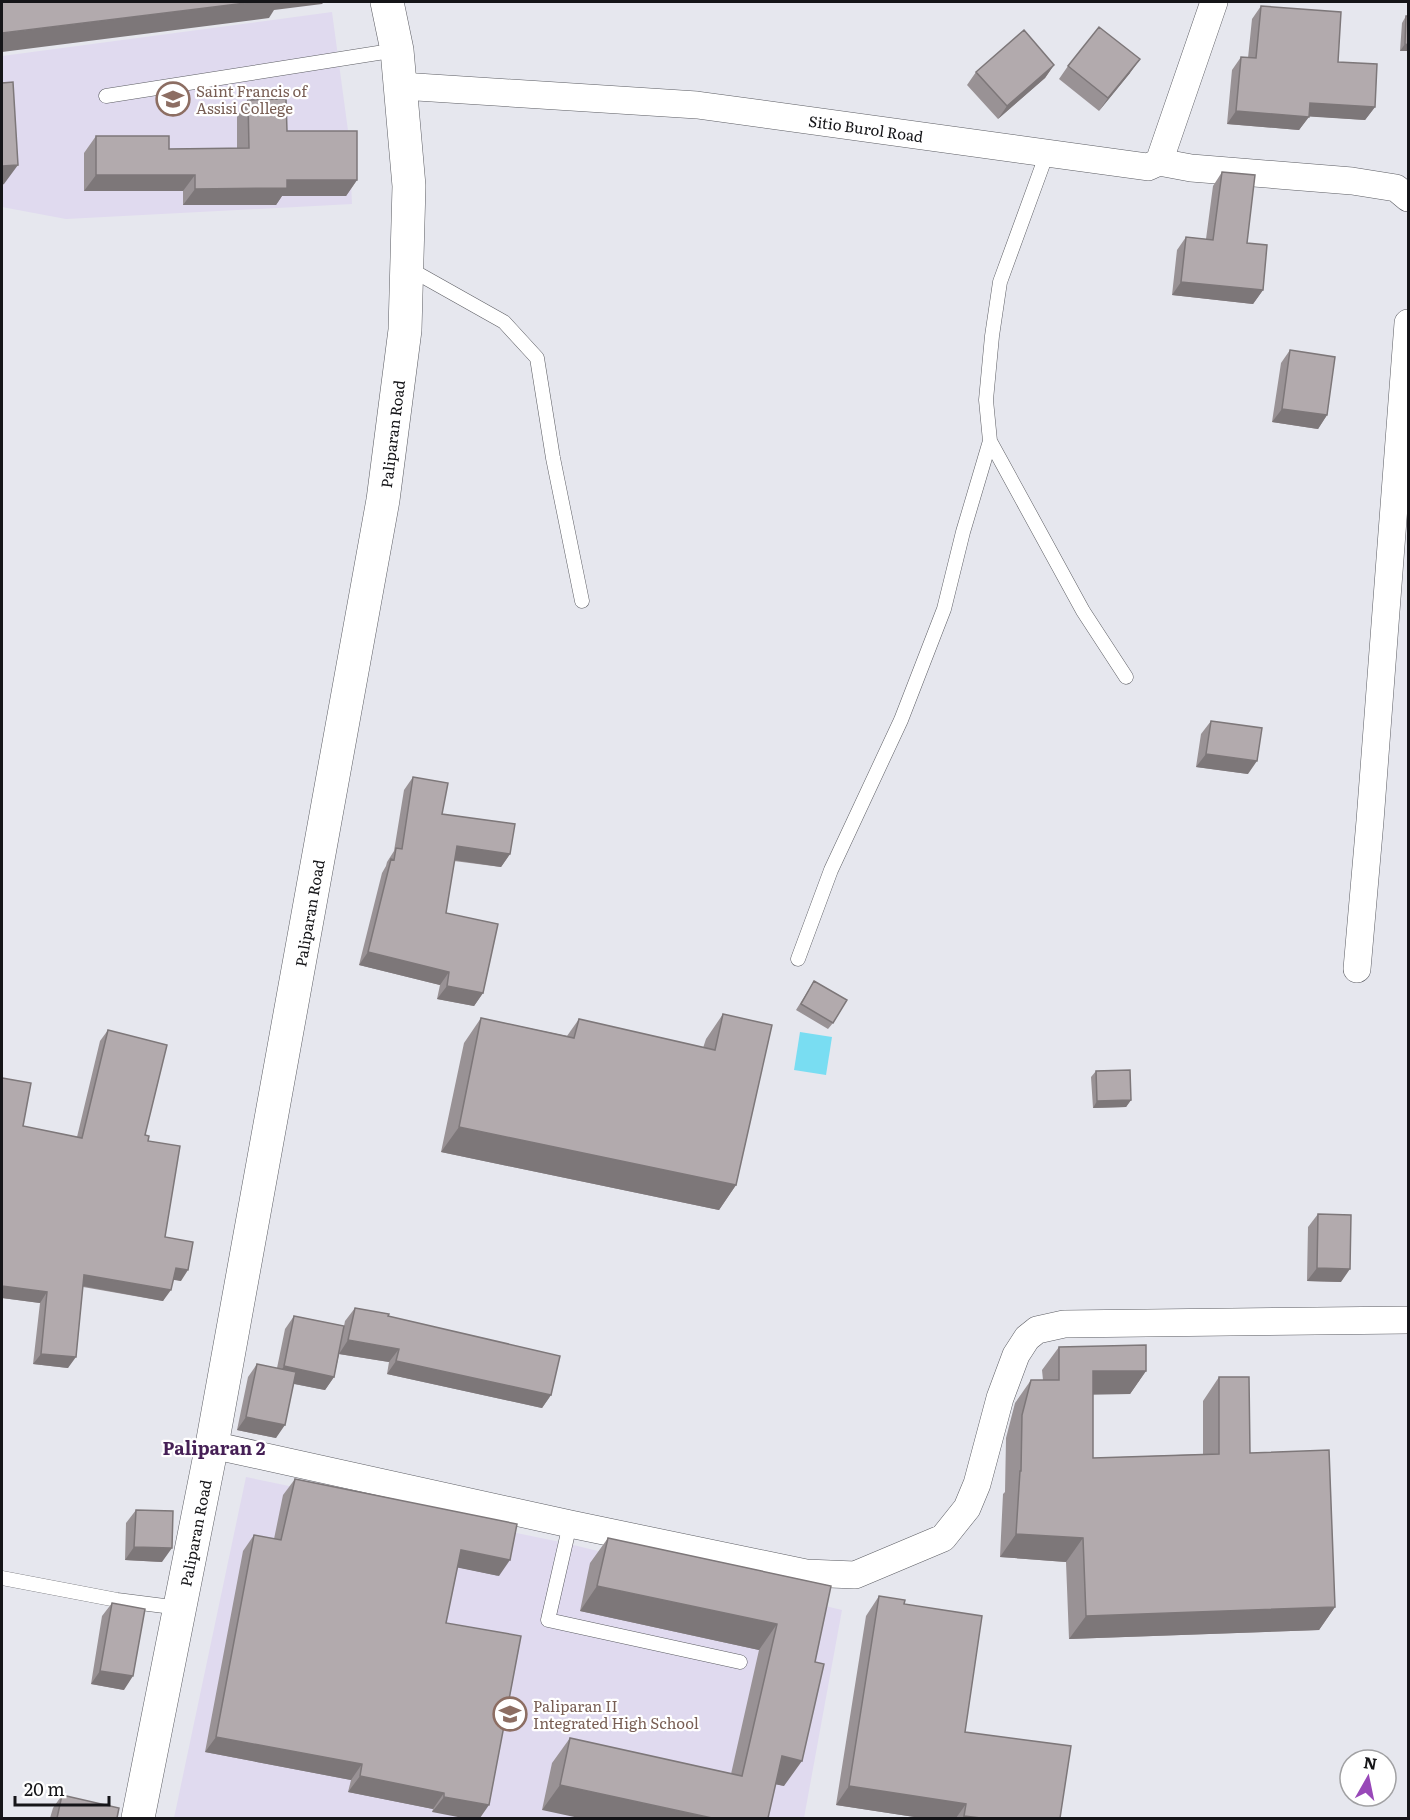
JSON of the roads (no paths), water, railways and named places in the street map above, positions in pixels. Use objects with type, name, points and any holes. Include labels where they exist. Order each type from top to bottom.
[{"type":"main road","name":"Paliparan Road","points":[[138,1818],[212,1445],[383,500],[405,330],[409,186],[397,50],[387,2]]},
{"type":"street","points":[[1160,162],[1215,2]]},
{"type":"street","name":"Sitio Burol Road","points":[[401,86],[697,105],[1148,167],[1160,162],[1191,168],[1352,181],[1396,188],[1408,198]]},
{"type":"street","points":[[1357,969],[1408,323]]},
{"type":"street","points":[[212,1445],[570,1524],[806,1573],[855,1575],[942,1538],[966,1508],[976,1484],[1000,1398],[1016,1354],[1027,1338],[1037,1330],[1064,1324],[1408,1320]]},
{"type":"lane","points":[[106,96],[397,50]]},
{"type":"lane","points":[[798,959],[831,870],[901,720],[944,609],[963,532],[990,441],[986,400],[1000,282],[1047,153]]},
{"type":"lane","points":[[406,267],[504,322],[537,358],[582,601]]},
{"type":"lane","points":[[990,441],[1083,611],[1126,677]]},
{"type":"lane","points":[[570,1524],[548,1620],[740,1662]]},
{"type":"lane","points":[[2,1578],[117,1600],[180,1608]]},
{"type":"water","points":[[800,1032],[832,1037],[826,1075],[794,1070]]},
{"type":"place","name":"Saint Francis of Assisi College","points":[[173,99]]},
{"type":"place","name":"Paliparan II Integrated High School","points":[[510,1714]]},
{"type":"district","name":"Paliparan 2","points":[[214,1447]]}]
